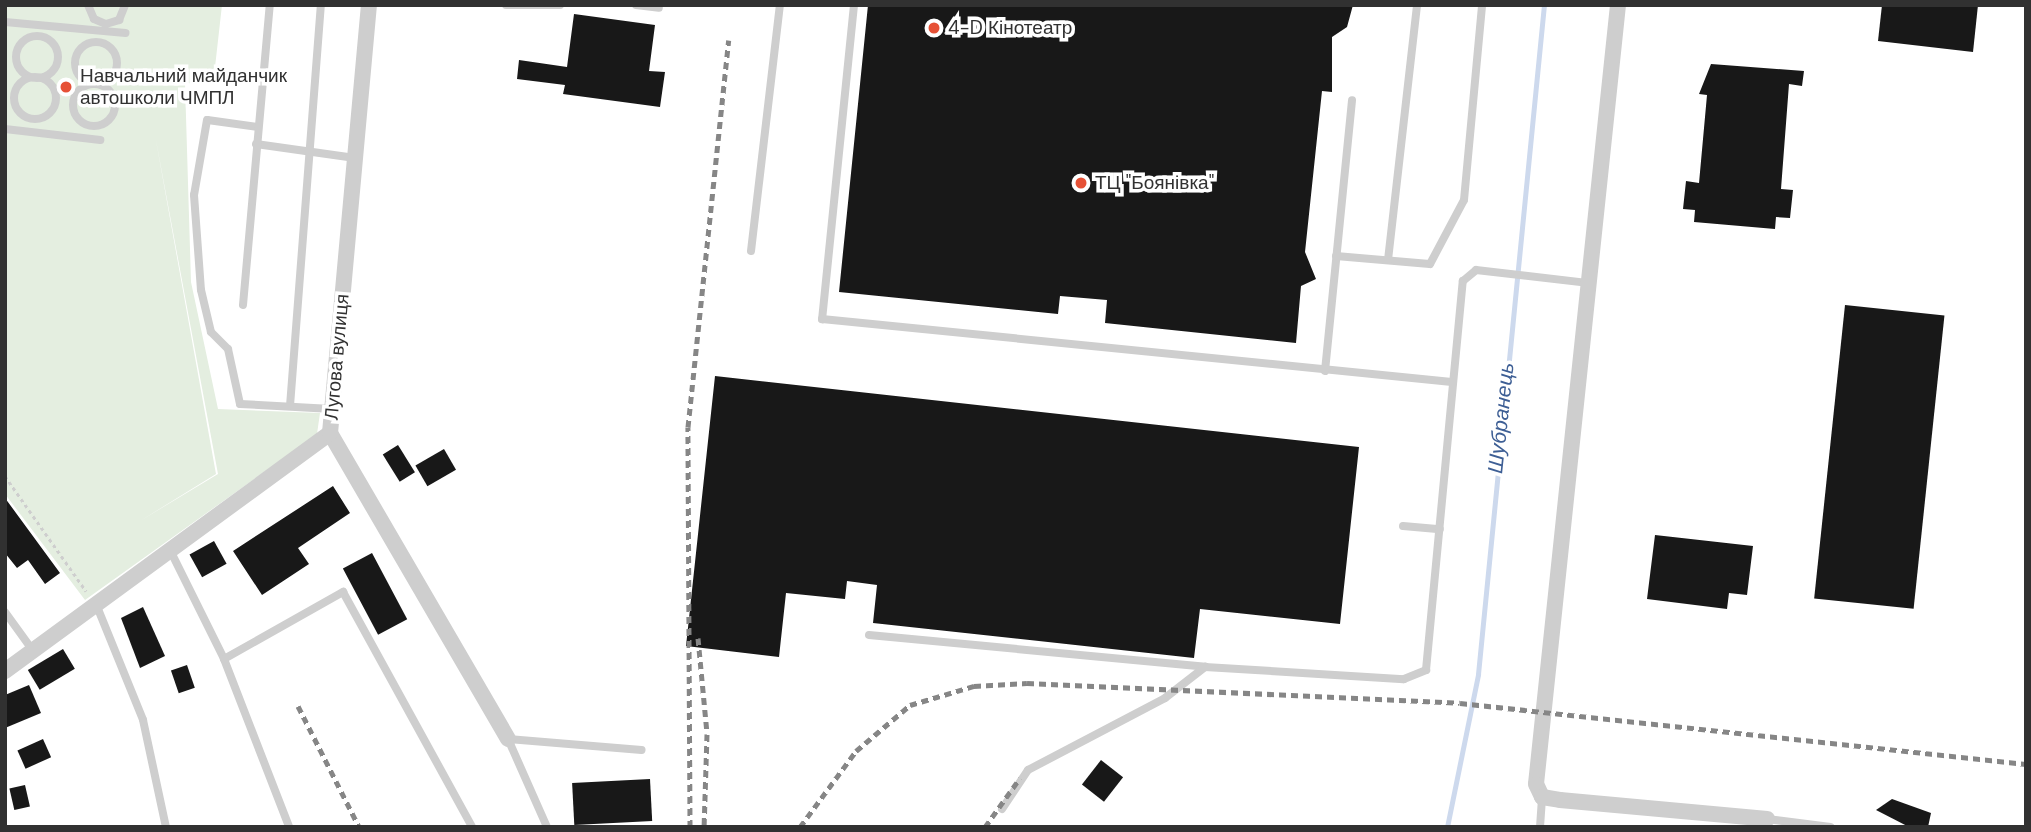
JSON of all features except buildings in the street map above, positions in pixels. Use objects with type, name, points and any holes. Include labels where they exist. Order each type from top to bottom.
[{"type":"street","name":"Лугова вулиця","points":[[5,671],[32,648],[330,433],[369,5]]},
{"type":"street","points":[[1618,5],[1536,784],[1542,797],[1767,819]]},
{"type":"street","points":[[330,433],[508,739]]},
{"type":"lane","points":[[88,5],[94,19],[106,24],[119,20],[125,5]]},
{"type":"lane","points":[[243,305],[270,5]]},
{"type":"lane","points":[[290,407],[321,5]]},
{"type":"lane","points":[[506,5],[560,5]]},
{"type":"lane","points":[[636,5],[659,8]]},
{"type":"lane","points":[[751,251],[780,5]]},
{"type":"lane","points":[[854,5],[822,319],[1452,382]]},
{"type":"lane","points":[[1388,260],[1417,5]]},
{"type":"lane","points":[[1336,256],[1430,264],[1464,200],[1482,5]]},
{"type":"lane","points":[[8,22],[125,33]]},
{"type":"lane","points":[[8,22],[39,36],[53,43],[58,58],[51,72],[36,78],[21,83],[14,97],[19,112],[33,119],[49,114],[55,100],[50,85],[36,78],[22,70],[17,55],[24,41],[39,36]]},
{"type":"lane","points":[[68,26],[112,49],[117,64],[110,78],[95,84],[80,89],[73,103],[78,118],[92,125],[108,120],[114,106],[109,91],[95,84],[81,76],[76,61],[83,47],[98,42]]},
{"type":"lane","points":[[1325,371],[1352,100]]},
{"type":"lane","points":[[258,127],[207,120],[194,195],[201,290],[211,332],[229,349],[240,404],[332,409]]},
{"type":"lane","points":[[5,128],[100,140]]},
{"type":"lane","points":[[256,144],[355,158]]},
{"type":"lane","points":[[869,635],[1205,667],[1404,679],[1426,670],[1463,281],[1471,270],[1589,283]]},
{"type":"lane","points":[[1403,526],[1440,528]]},
{"type":"lane","points":[[169,549],[224,659],[289,827]]},
{"type":"lane","points":[[224,659],[343,592],[472,827]]},
{"type":"lane","points":[[95,603],[144,720],[166,827]]},
{"type":"lane","points":[[5,612],[32,648]]},
{"type":"lane","points":[[1002,809],[1028,770],[1165,698],[1205,667]]},
{"type":"lane","points":[[547,827],[508,739],[642,750]]},
{"type":"lane","points":[[1540,827],[1542,797]]},
{"type":"lane","points":[[1767,819],[1829,827]]},
{"type":"path","points":[[5,476],[95,603]]},
{"type":"green space","points":[[5,5],[222,5],[213,85],[185,83],[191,282],[218,409],[320,413],[317,434],[85,600],[5,494]],"holes":[[[155,135],[218,474],[140,521],[216,474]]]},
{"type":"waterway","name":"Шубранець","points":[[1447,827],[1478,674],[1544,5]]},
{"type":"railway","points":[[690,827],[688,427],[729,40]]},
{"type":"railway","points":[[698,638],[707,734],[704,827]]},
{"type":"railway","points":[[800,827],[856,751],[910,705],[974,686],[1027,683],[1460,703],[2026,764]]},
{"type":"railway","points":[[298,706],[359,827]]},
{"type":"railway","points":[[985,827],[1020,778]]},
{"type":"place","name":"4-D Кінотеатр","points":[[934,28]]},
{"type":"place","name":"Навчальний майданчик автошколи ЧМПЛ","points":[[66,87]]},
{"type":"place","name":"ТЦ \"Боянівка\"","points":[[1081,183]]}]
